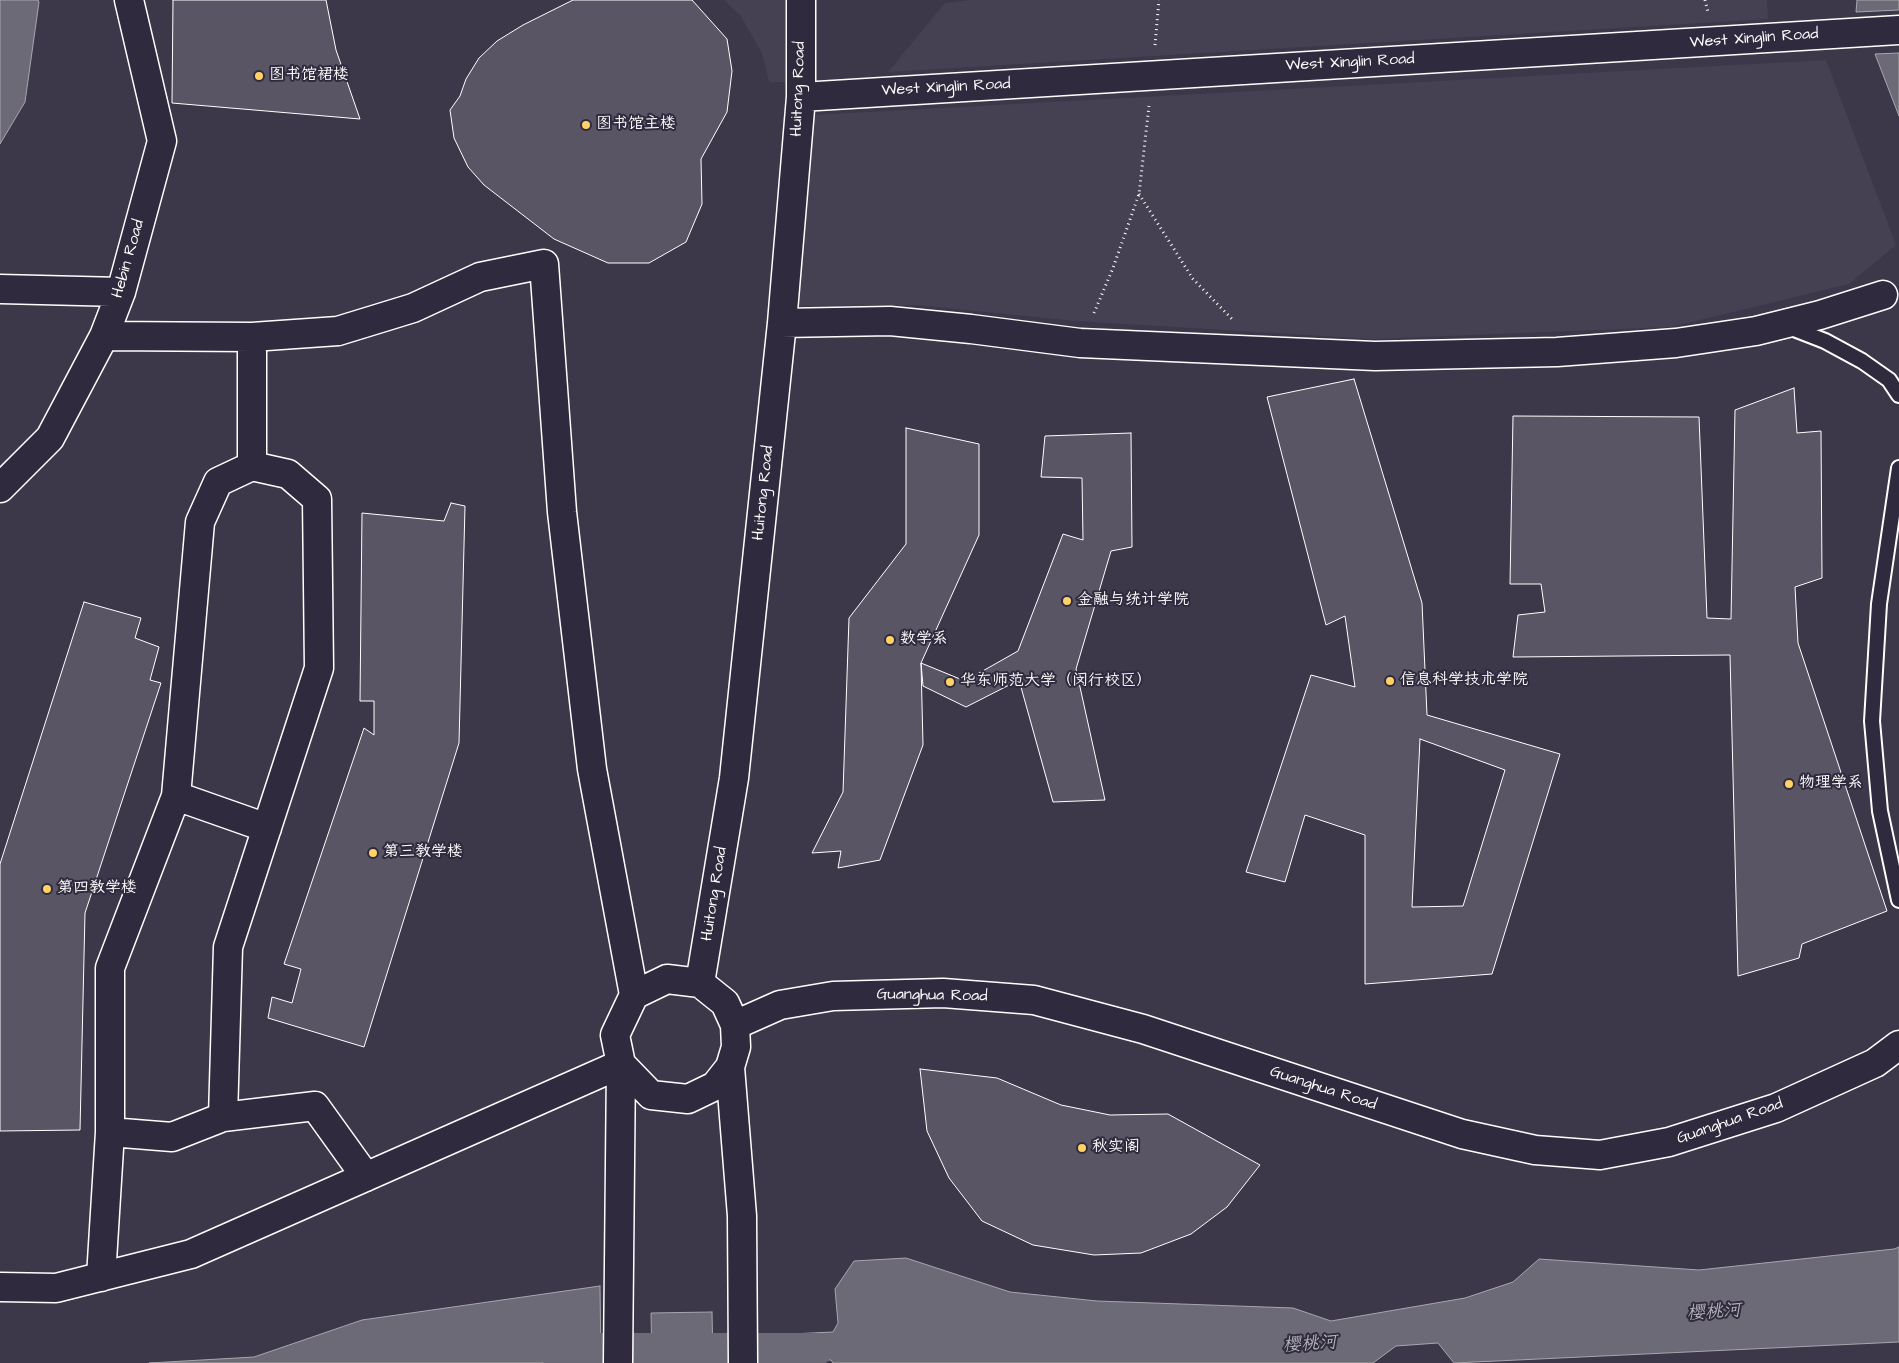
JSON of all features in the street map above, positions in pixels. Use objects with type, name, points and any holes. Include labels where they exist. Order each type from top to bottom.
[{"type":"street","name":"Hebin Road","points":[[0,488],[50,438],[104,336],[121,292],[162,141],[129,0]]},
{"type":"street","name":"Huitong Road","points":[[700,983],[734,778],[782,323],[801,97],[801,0]]},
{"type":"street","name":"West Xinglin Road","points":[[801,97],[1899,30]]},
{"type":"street","points":[[104,336],[252,337],[338,331],[413,308],[480,277],[544,264],[562,512],[592,769],[634,995],[615,1035],[621,1064],[618,1363]]},
{"type":"street","points":[[0,289],[121,292]]},
{"type":"street","points":[[782,323],[890,322],[971,329],[1080,343],[1266,352],[1375,356],[1557,352],[1676,343],[1783,324],[1883,294]]},
{"type":"street","points":[[252,337],[252,466]]},
{"type":"street","points":[[101,1277],[110,1132],[110,968],[176,796],[200,522],[218,482],[252,466],[288,474],[317,499],[319,668],[228,947],[223,1117]]},
{"type":"street","points":[[176,796],[267,828]]},
{"type":"street","points":[[634,995],[667,978],[700,983],[725,1003],[735,1025],[736,1047],[730,1067],[742,1216],[743,1363]]},
{"type":"street","name":"Guanghua Road","points":[[735,1025],[780,1005],[833,996],[943,993],[1034,1000],[1143,1029],[1462,1134],[1535,1150],[1600,1155],[1669,1142],[1776,1108],[1875,1063],[1899,1046]]},
{"type":"street","points":[[621,1064],[651,1094],[688,1099],[715,1086],[730,1067]]},
{"type":"street","points":[[0,1287],[56,1288],[191,1254],[621,1064]]},
{"type":"street","points":[[110,1132],[172,1137],[223,1117],[315,1106],[366,1177]]},
{"type":"lane","points":[[1783,324],[1825,341],[1862,361],[1889,380],[1899,395]]},
{"type":"lane","points":[[1899,468],[1879,604],[1872,721],[1880,811],[1899,900]]},
{"type":"path","points":[[1080,343],[1113,268],[1139,194],[1159,0]]},
{"type":"path","points":[[1139,194],[1193,279],[1266,352]]},
{"type":"shaded area","name":"华东师范大学（闵行校区）","points":[[0,0],[1899,0],[1899,1363],[0,1363]]},
{"type":"shaded area","points":[[724,0],[785,0],[785,82],[769,82],[762,53],[740,15]]},
{"type":"shaded area","points":[[970,0],[1767,0],[1768,19],[888,72],[945,3]]},
{"type":"shaded area","points":[[1826,60],[1896,245],[1849,284],[1671,327],[1373,339],[1075,321],[917,305],[798,306],[813,115]]},
{"type":"water","points":[[0,0],[38,0],[39,2],[25,102],[0,144]]},
{"type":"water","points":[[1857,0],[1899,0],[1899,10],[1856,12]]},
{"type":"water","points":[[1899,53],[1899,116],[1875,54]]},
{"type":"water","points":[[1899,1247],[1899,1342],[1454,1363],[1438,1343],[1396,1346],[1373,1363],[833,1363],[831,1360],[769,1360],[769,1335],[833,1332],[838,1323],[835,1289],[854,1261],[906,1258],[1010,1292],[1097,1301],[1293,1308],[1331,1321],[1465,1298],[1513,1282],[1539,1259],[1699,1270]]},
{"type":"water","points":[[600,1286],[601,1363],[149,1363],[254,1357],[362,1320]]},
{"type":"water","points":[[712,1312],[713,1359],[652,1360],[651,1313]]},
{"type":"building","name":"图书馆裙楼","points":[[173,0],[326,0],[336,50],[360,119],[172,103]]},
{"type":"building","name":"图书馆主楼","points":[[573,0],[692,0],[727,39],[732,71],[727,112],[701,159],[702,204],[686,242],[649,263],[608,263],[554,239],[484,185],[468,167],[454,138],[450,110],[460,96],[466,79],[479,58],[497,41],[523,25]]},
{"type":"building","name":"信息科学技术学院","points":[[1354,379],[1422,603],[1427,715],[1560,754],[1492,974],[1365,984],[1365,835],[1305,815],[1285,882],[1246,872],[1311,675],[1355,687],[1345,616],[1326,625],[1267,397]],"holes":[[[1420,739],[1505,770],[1463,906],[1412,907]]]},
{"type":"building","name":"物理学系","points":[[1794,388],[1797,433],[1821,431],[1822,578],[1795,587],[1798,643],[1887,911],[1802,944],[1799,958],[1738,976],[1730,655],[1513,657],[1518,615],[1545,612],[1541,584],[1510,584],[1513,416],[1699,417],[1707,618],[1731,619],[1735,410]]},
{"type":"building","name":"数学系","points":[[906,428],[979,444],[979,535],[921,663],[923,745],[880,860],[838,868],[841,851],[812,853],[843,792],[849,618],[906,544]]},
{"type":"building","name":"金融与统计学院","points":[[1131,433],[1132,547],[1111,551],[1076,669],[1105,800],[1053,802],[1019,680],[966,707],[923,686],[921,663],[965,681],[1018,651],[1063,534],[1083,540],[1082,478],[1041,477],[1045,436]]},
{"type":"building","name":"第三教学楼","points":[[451,503],[465,506],[459,743],[364,1047],[268,1018],[272,997],[292,1003],[301,969],[284,964],[364,728],[374,735],[374,701],[360,701],[362,513],[444,521]]},
{"type":"building","name":"第四教学楼","points":[[84,602],[141,618],[135,638],[159,647],[150,680],[161,683],[85,913],[80,1130],[0,1131],[0,864]]},
{"type":"building","name":"秋实阁","points":[[920,1069],[997,1078],[1061,1105],[1110,1115],[1168,1114],[1260,1165],[1227,1207],[1191,1234],[1141,1253],[1094,1255],[1033,1245],[982,1221],[949,1178],[927,1131]]},
{"type":"waterway","name":"樱桃河","points":[[555,1350],[815,1350]]},
{"type":"place","name":"图书馆裙楼","points":[[259,76]]},
{"type":"place","name":"图书馆主楼","points":[[586,125]]},
{"type":"place","name":"金融与统计学院","points":[[1067,601]]},
{"type":"place","name":"数学系","points":[[890,640]]},
{"type":"place","name":"信息科学技术学院","points":[[1390,681]]},
{"type":"place","name":"华东师范大学（闵行校区）","points":[[950,682]]},
{"type":"place","name":"物理学系","points":[[1789,784]]},
{"type":"place","name":"第三教学楼","points":[[373,853]]},
{"type":"place","name":"第四教学楼","points":[[47,889]]},
{"type":"place","name":"秋实阁","points":[[1082,1148]]}]
